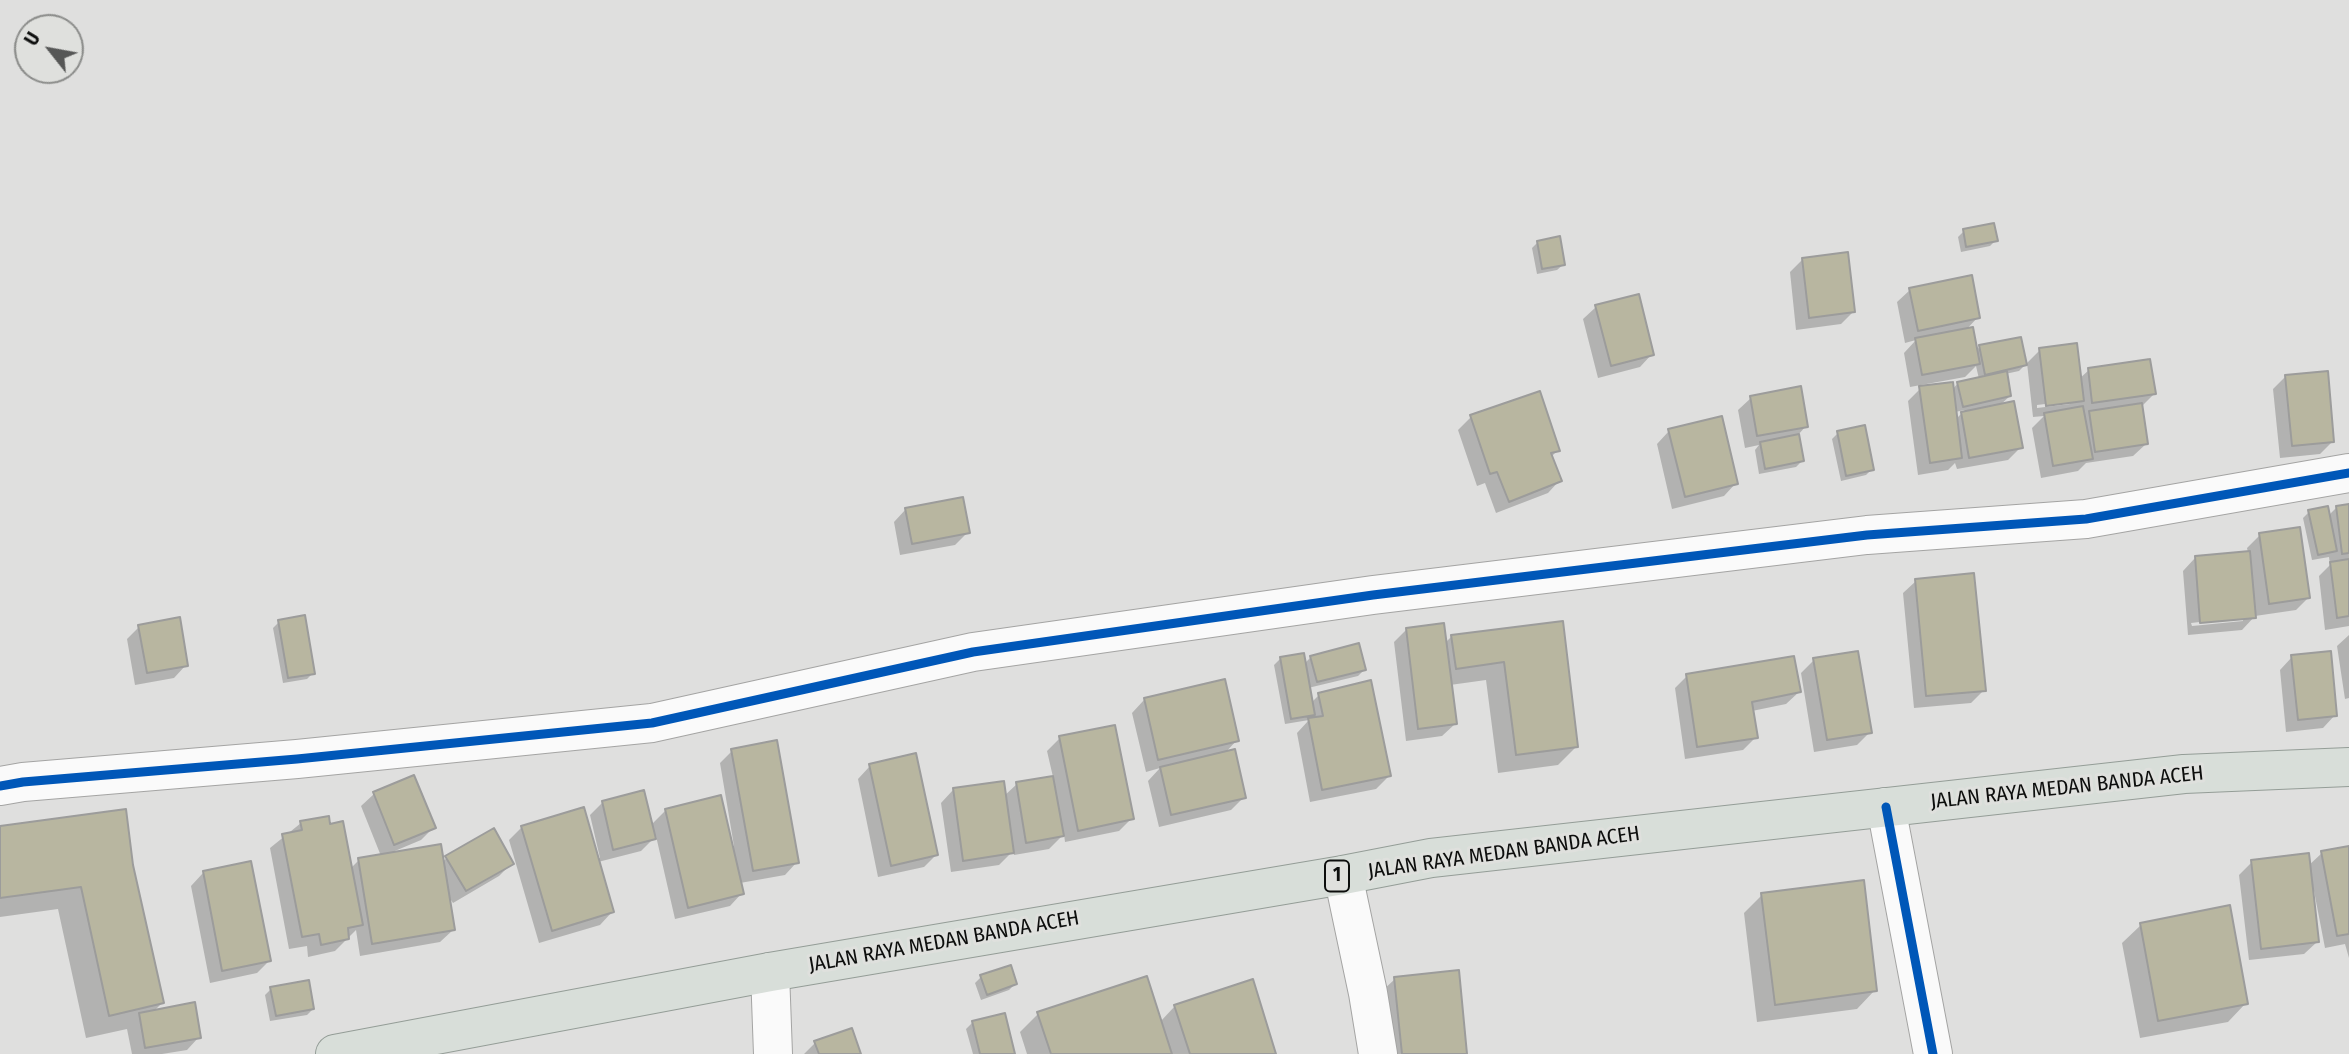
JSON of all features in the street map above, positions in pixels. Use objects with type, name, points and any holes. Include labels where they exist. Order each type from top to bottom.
[{"type":"highway","name":"JALAN RAYA MEDAN BANDA ACEH","points":[[335,1054],[432,1046],[771,972],[1431,858],[2184,774],[2349,766]]},
{"type":"street","points":[[0,786],[653,723],[973,652],[1373,595],[1867,535],[2086,519],[2349,473]]},
{"type":"street","points":[[1886,807],[1933,1054]]},
{"type":"street","points":[[1343,875],[1378,1054]]},
{"type":"street","points":[[771,972],[773,1054]]},
{"type":"building","points":[[1994,223],[1998,241],[1966,247],[1963,229]]},
{"type":"building","points":[[1560,236],[1565,265],[1542,269],[1537,241]]},
{"type":"building","points":[[1848,252],[1855,312],[1809,318],[1802,258]]},
{"type":"building","points":[[1972,275],[1980,318],[1918,331],[1909,288]]},
{"type":"building","points":[[1639,294],[1654,355],[1611,366],[1595,305]]},
{"type":"building","points":[[1973,327],[1980,364],[1922,375],[1915,338]]},
{"type":"building","points":[[2021,337],[2027,365],[1985,375],[1979,345]]},
{"type":"building","points":[[2077,343],[2084,401],[2046,406],[2039,348]]},
{"type":"building","points":[[2150,359],[2156,394],[2092,403],[2088,368]]},
{"type":"building","points":[[2007,371],[2011,396],[1963,407],[1957,382]]},
{"type":"building","points":[[2328,371],[2334,442],[2292,446],[2285,375]]},
{"type":"building","points":[[1953,382],[1962,458],[1930,463],[1919,386]]},
{"type":"building","points":[[1801,386],[1808,427],[1757,436],[1750,396]]},
{"type":"building","points":[[1540,391],[1560,451],[1551,453],[1562,481],[1509,502],[1497,472],[1490,474],[1470,415]]},
{"type":"building","points":[[2014,401],[2023,448],[1969,458],[1961,412]]},
{"type":"building","points":[[2142,403],[2148,444],[2095,452],[2089,411]]},
{"type":"building","points":[[2083,406],[2093,459],[2053,466],[2044,413]]},
{"type":"building","points":[[1722,416],[1738,484],[1685,497],[1668,429]]},
{"type":"building","points":[[1865,425],[1874,470],[1846,476],[1837,431]]},
{"type":"building","points":[[1799,434],[1804,461],[1765,469],[1760,442]]},
{"type":"building","points":[[963,497],[970,533],[912,544],[905,508]]},
{"type":"building","points":[[2349,504],[2349,553],[2342,554],[2336,506]]},
{"type":"building","points":[[2328,506],[2337,551],[2318,555],[2308,510]]},
{"type":"building","points":[[2300,527],[2310,598],[2269,604],[2259,533]]},
{"type":"building","points":[[2250,551],[2256,618],[2200,623],[2195,556]]},
{"type":"building","points":[[2349,559],[2349,616],[2337,618],[2330,562]]},
{"type":"building","points":[[1974,573],[1986,691],[1926,696],[1915,579]]},
{"type":"building","points":[[305,615],[315,674],[288,678],[278,620]]},
{"type":"building","points":[[180,617],[188,666],[147,673],[138,625]]},
{"type":"building","points":[[1563,621],[1578,747],[1516,755],[1504,662],[1456,669],[1451,635]]},
{"type":"building","points":[[1444,623],[1457,724],[1418,729],[1406,628]]},
{"type":"building","points":[[1359,643],[1366,670],[1317,682],[1310,656]]},
{"type":"building","points":[[1858,651],[1872,733],[1827,740],[1813,658]]},
{"type":"building","points":[[2331,651],[2337,716],[2298,720],[2291,655]]},
{"type":"building","points":[[1304,653],[1315,715],[1291,719],[1280,657]]},
{"type":"building","points":[[1794,656],[1801,692],[1752,702],[1758,738],[1697,747],[1686,674]]},
{"type":"building","points":[[1225,679],[1239,741],[1158,760],[1144,698]]},
{"type":"building","points":[[1371,680],[1391,776],[1322,790],[1308,718],[1323,716],[1318,693]]},
{"type":"building","points":[[1115,725],[1134,819],[1078,831],[1059,736]]},
{"type":"building","points":[[777,740],[799,863],[753,871],[731,749]]},
{"type":"building","points":[[1235,749],[1246,798],[1171,815],[1160,767]]},
{"type":"building","points":[[916,753],[938,855],[891,866],[869,764]]},
{"type":"building","points":[[414,775],[436,828],[394,845],[373,792]]},
{"type":"building","points":[[1053,776],[1064,836],[1026,843],[1016,782]]},
{"type":"building","points":[[1004,781],[1014,853],[963,861],[953,788]]},
{"type":"building","points":[[644,790],[656,839],[613,850],[602,801]]},
{"type":"building","points":[[721,795],[744,894],[688,908],[665,809]]},
{"type":"building","points":[[584,807],[614,912],[552,931],[521,826]]},
{"type":"building","points":[[126,809],[133,865],[164,1003],[109,1016],[81,887],[0,898],[0,826]]},
{"type":"building","points":[[329,816],[330,824],[343,821],[363,925],[348,928],[349,939],[321,945],[319,934],[302,937],[282,834],[302,830],[300,821]]},
{"type":"building","points":[[494,828],[514,864],[466,891],[445,856]]},
{"type":"building","points":[[441,844],[455,930],[372,944],[358,858]]},
{"type":"building","points":[[2349,846],[2349,934],[2337,936],[2321,851]]},
{"type":"building","points":[[2309,853],[2319,942],[2261,949],[2251,860]]},
{"type":"building","points":[[251,861],[271,961],[222,971],[203,871]]},
{"type":"building","points":[[1864,880],[1877,991],[1775,1005],[1761,893]]},
{"type":"building","points":[[2230,905],[2248,1004],[2158,1021],[2140,923]]},
{"type":"building","points":[[1011,965],[1017,984],[987,995],[980,975]]},
{"type":"building","points":[[1459,970],[1467,1054],[1402,1054],[1394,977]]},
{"type":"building","points":[[1147,976],[1172,1054],[1051,1054],[1037,1012]]},
{"type":"building","points":[[1253,979],[1276,1054],[1190,1054],[1174,1005]]},
{"type":"building","points":[[309,980],[314,1009],[276,1016],[270,987]]},
{"type":"building","points":[[195,1002],[201,1038],[145,1048],[139,1013]]},
{"type":"building","points":[[1005,1013],[1015,1054],[980,1054],[972,1021]]},
{"type":"building","points":[[852,1028],[861,1054],[819,1054],[814,1041]]},
{"type":"cycle path","points":[[0,786],[652,723],[973,652],[1373,595],[1867,535],[2086,519],[2349,473]]},
{"type":"cycle path","points":[[1886,807],[1933,1054]]}]
